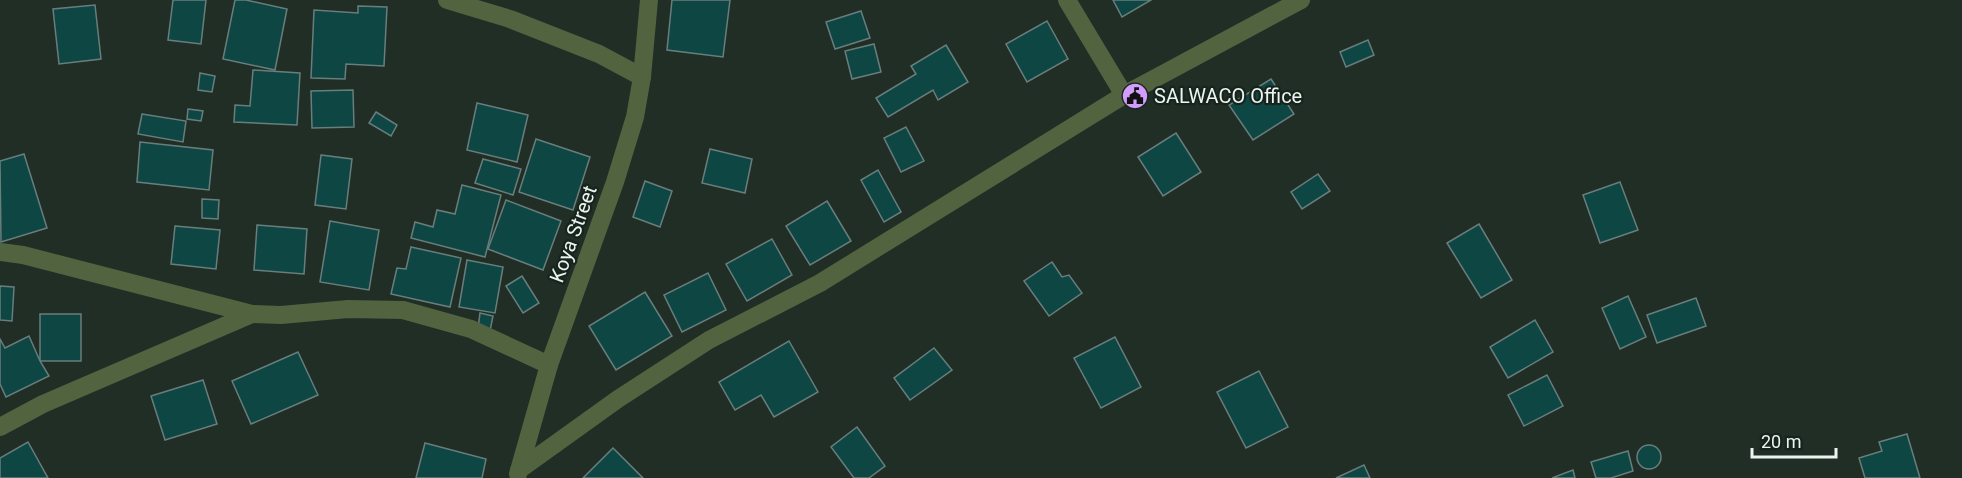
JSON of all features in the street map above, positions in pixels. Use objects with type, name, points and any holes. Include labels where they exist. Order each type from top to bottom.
[{"type":"street","points":[[447,0],[510,19],[599,54],[642,77]]},
{"type":"street","name":"Koya Street","points":[[518,474],[549,365],[615,182],[635,117],[642,77],[649,0]]},
{"type":"street","points":[[1067,0],[1124,95]]},
{"type":"street","points":[[518,474],[618,399],[709,340],[820,283],[1124,95],[1301,0]]},
{"type":"street","points":[[0,252],[23,255],[252,314],[281,315],[348,309],[403,310],[471,329],[549,365]]},
{"type":"street","points":[[0,427],[43,404],[252,314]]},
{"type":"building","points":[[173,0],[206,0],[201,44],[168,40]]},
{"type":"building","points":[[235,0],[246,0],[287,9],[275,70],[223,59]]},
{"type":"building","points":[[672,0],[730,0],[723,57],[667,50]]},
{"type":"building","points":[[1113,0],[1151,0],[1122,17]]},
{"type":"building","points":[[95,5],[101,59],[59,64],[53,9]]},
{"type":"building","points":[[358,6],[387,7],[384,66],[346,64],[345,79],[311,78],[314,10],[358,13]]},
{"type":"building","points":[[861,11],[870,38],[835,49],[826,22]]},
{"type":"building","points":[[1047,21],[1068,59],[1027,82],[1006,44]]},
{"type":"building","points":[[1368,40],[1374,55],[1346,67],[1340,52]]},
{"type":"building","points":[[874,44],[881,72],[852,79],[845,51]]},
{"type":"building","points":[[946,45],[968,82],[938,100],[933,90],[888,117],[876,98],[916,74],[911,66]]},
{"type":"building","points":[[253,70],[300,73],[297,125],[234,122],[235,105],[250,106]]},
{"type":"building","points":[[200,73],[215,76],[212,92],[198,90]]},
{"type":"building","points":[[1271,79],[1294,114],[1253,140],[1229,105]]},
{"type":"building","points":[[353,90],[354,127],[312,128],[311,91]]},
{"type":"building","points":[[477,103],[528,115],[517,162],[467,150]]},
{"type":"building","points":[[188,109],[203,111],[201,121],[187,119]]},
{"type":"building","points":[[376,112],[397,125],[391,136],[369,123]]},
{"type":"building","points":[[142,114],[186,121],[183,142],[138,134]]},
{"type":"building","points":[[906,127],[924,161],[901,172],[884,138]]},
{"type":"building","points":[[1176,133],[1201,172],[1163,196],[1138,157]]},
{"type":"building","points":[[536,139],[590,157],[573,210],[519,192]]},
{"type":"building","points":[[140,142],[213,150],[209,190],[137,182]]},
{"type":"building","points":[[710,149],[752,159],[745,193],[702,183]]},
{"type":"building","points":[[24,154],[47,228],[1,242],[0,161]]},
{"type":"building","points":[[321,155],[352,159],[346,209],[315,205]]},
{"type":"building","points":[[483,159],[521,169],[513,195],[475,183]]},
{"type":"building","points":[[878,170],[901,212],[884,222],[861,180]]},
{"type":"building","points":[[1318,174],[1330,191],[1302,209],[1291,192]]},
{"type":"building","points":[[645,181],[672,191],[660,227],[633,217]]},
{"type":"building","points":[[1620,182],[1638,230],[1600,243],[1583,195]]},
{"type":"building","points":[[462,185],[501,195],[485,257],[411,238],[415,222],[433,227],[437,210],[455,214]]},
{"type":"building","points":[[202,199],[219,200],[218,219],[202,218]]},
{"type":"building","points":[[506,200],[561,221],[543,270],[488,249]]},
{"type":"building","points":[[827,201],[851,241],[810,265],[786,226]]},
{"type":"building","points":[[330,221],[379,230],[369,290],[320,282]]},
{"type":"building","points":[[1479,224],[1512,280],[1481,298],[1447,243]]},
{"type":"building","points":[[257,225],[307,229],[304,274],[254,270]]},
{"type":"building","points":[[175,226],[220,230],[216,269],[171,264]]},
{"type":"building","points":[[772,239],[792,275],[747,301],[726,264]]},
{"type":"building","points":[[411,247],[461,258],[450,307],[391,294],[397,268],[406,269]]},
{"type":"building","points":[[467,260],[503,267],[495,313],[459,307]]},
{"type":"building","points":[[1052,262],[1062,277],[1069,275],[1082,293],[1049,316],[1024,281]]},
{"type":"building","points":[[708,273],[726,310],[682,332],[664,295]]},
{"type":"building","points":[[522,276],[539,303],[523,313],[506,286]]},
{"type":"building","points":[[0,286],[14,287],[12,321],[0,320]]},
{"type":"building","points":[[645,292],[672,336],[616,370],[589,326]]},
{"type":"building","points":[[1628,296],[1646,337],[1620,349],[1602,308]]},
{"type":"building","points":[[1696,298],[1706,326],[1657,343],[1647,315]]},
{"type":"building","points":[[480,313],[493,316],[490,331],[478,329]]},
{"type":"building","points":[[40,314],[81,314],[81,361],[40,361]]},
{"type":"building","points":[[1535,320],[1553,352],[1508,378],[1490,347]]},
{"type":"building","points":[[29,336],[49,376],[6,397],[0,384],[0,339],[5,348]]},
{"type":"building","points":[[1115,337],[1141,387],[1101,408],[1074,358]]},
{"type":"building","points":[[789,341],[818,392],[774,417],[761,395],[735,410],[719,382]]},
{"type":"building","points":[[934,348],[952,370],[910,400],[894,378]]},
{"type":"building","points":[[298,352],[318,395],[251,424],[232,381]]},
{"type":"building","points":[[1259,371],[1288,427],[1246,448],[1217,392]]},
{"type":"building","points":[[1547,375],[1563,406],[1524,426],[1508,395]]},
{"type":"building","points":[[203,380],[217,424],[165,440],[151,396]]},
{"type":"building","points":[[857,427],[885,466],[869,478],[854,478],[831,447]]},
{"type":"building","points":[[1907,434],[1920,478],[1865,478],[1859,458],[1882,451],[1879,442]]},
{"type":"building","points":[[28,442],[48,478],[0,478],[0,458]]},
{"type":"building","points":[[425,443],[486,459],[482,478],[416,478]]},
{"type":"building","points":[[1649,445],[1657,449],[1661,457],[1657,465],[1649,469],[1641,465],[1637,457],[1641,449]]},
{"type":"building","points":[[613,448],[643,478],[583,478]]},
{"type":"building","points":[[1628,451],[1633,471],[1611,478],[1596,478],[1591,462]]},
{"type":"building","points":[[1364,465],[1370,478],[1336,478]]},
{"type":"building","points":[[1573,470],[1575,478],[1552,478]]},
{"type":"place","name":"SALWACO Office","points":[[1135,96]]}]
